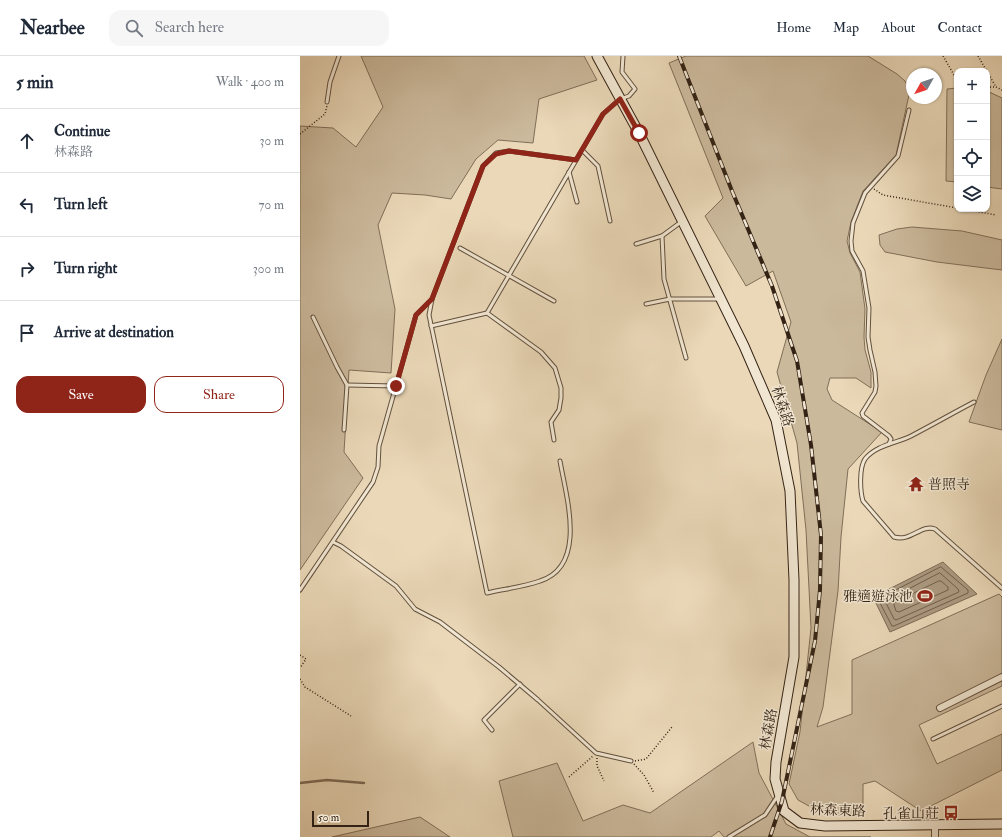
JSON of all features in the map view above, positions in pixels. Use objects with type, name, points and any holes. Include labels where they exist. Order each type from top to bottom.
[{"type":"main road","name":"林森路","points":[[597,56],[639,133],[721,299],[744,346],[776,420],[790,491],[794,580],[794,657],[774,779],[780,797]]},
{"type":"main road","name":"林森東路","points":[[780,797],[784,811],[800,823],[825,826],[1002,824]]},
{"type":"street","points":[[940,708],[1002,677]]},
{"type":"street","points":[[934,837],[935,825]]},
{"type":"lane","points":[[327,102],[330,82],[339,56]]},
{"type":"lane","points":[[431,326],[487,312],[603,114],[620,99],[629,96],[635,89],[622,72],[623,56]]},
{"type":"lane","points":[[889,444],[891,439],[889,436],[865,419],[862,413],[875,392],[875,372],[868,337],[868,308],[863,271],[852,251],[851,241],[853,223],[865,193],[898,156],[909,110]]},
{"type":"lane","points":[[582,150],[598,166],[610,221]]},
{"type":"lane","points":[[560,461],[570,515],[571,532],[568,551],[561,566],[553,575],[541,581],[487,593],[429,316],[432,299],[483,166],[496,154],[509,151],[576,160]]},
{"type":"lane","points":[[569,172],[577,202]]},
{"type":"lane","points":[[636,244],[662,236],[682,221]]},
{"type":"lane","points":[[662,236],[664,279],[686,358]]},
{"type":"lane","points":[[460,248],[554,301]]},
{"type":"lane","points":[[300,590],[373,482],[378,467],[379,446],[416,315],[432,299]]},
{"type":"lane","points":[[646,304],[670,299],[721,299]]},
{"type":"lane","points":[[487,312],[541,352],[555,368],[561,388],[559,410],[551,422],[554,440]]},
{"type":"lane","points":[[313,317],[336,367],[347,385],[344,430]]},
{"type":"lane","points":[[347,385],[396,386]]},
{"type":"lane","points":[[974,402],[910,436],[880,448],[868,456],[864,460],[862,466],[861,495],[863,501],[894,537],[900,539],[926,528],[936,529],[1002,588]]},
{"type":"lane","points":[[332,542],[341,546],[396,586],[415,609],[440,622],[520,684],[596,753],[632,761]]},
{"type":"lane","points":[[492,730],[484,720],[520,684]]},
{"type":"lane","points":[[933,739],[1002,706]]},
{"type":"lane","points":[[729,837],[765,815],[780,797]]},
{"type":"path","points":[[943,56],[954,75]]},
{"type":"path","points":[[978,56],[996,87]]},
{"type":"path","points":[[990,87],[996,87],[1002,90]]},
{"type":"path","points":[[300,134],[325,114],[327,102]]},
{"type":"path","points":[[871,187],[883,195],[954,207]]},
{"type":"path","points":[[980,212],[996,215]]},
{"type":"path","points":[[300,655],[306,659],[300,668]]},
{"type":"path","points":[[300,679],[305,687],[351,716]]},
{"type":"path","points":[[632,761],[646,759],[672,727]]},
{"type":"path","points":[[569,777],[596,753]]},
{"type":"path","points":[[596,753],[597,766],[604,780]]},
{"type":"path","points":[[632,761],[644,775],[654,794]]},
{"type":"shaded area","points":[[361,56],[584,56],[597,80],[539,99],[533,143],[498,140],[476,159],[451,199],[425,195],[392,193],[378,225],[395,309],[391,373],[349,370],[344,452],[363,478],[300,570],[300,126],[333,128],[356,147],[383,107]]},
{"type":"shaded area","points":[[686,56],[868,56],[897,74],[906,83],[907,104],[896,155],[863,191],[851,222],[847,241],[850,253],[860,272],[865,309],[865,350],[871,372],[871,388],[856,378],[830,378],[827,389],[832,400],[882,432],[848,469],[841,537],[838,591],[823,707],[817,727],[852,714],[852,660],[999,594],[1002,597],[1002,686],[919,725],[937,764],[1002,734],[1002,770],[921,811],[875,781],[863,784],[863,815],[820,812],[798,800],[789,784],[800,732],[811,628],[806,530],[797,443],[777,372],[791,322],[773,271],[746,286],[705,216],[723,198],[669,63]]},
{"type":"shaded area","points":[[954,88],[954,182],[946,181],[947,89]]},
{"type":"shaded area","points":[[990,92],[1002,98],[1002,189],[990,187]]},
{"type":"shaded area","points":[[912,227],[962,231],[1002,240],[1002,270],[937,262],[885,252],[880,245],[879,235],[897,229]]},
{"type":"shaded area","points":[[1002,339],[1002,430],[969,422],[986,375]]},
{"type":"shaded area","points":[[753,742],[759,773],[786,824],[810,837],[724,837],[719,831],[711,837],[513,837],[499,781],[557,763],[583,821],[623,805],[650,813]]},
{"type":"shaded area","points":[[420,817],[450,837],[332,837]]},
{"type":"water","name":"雅適遊泳池","points":[[943,562],[977,594],[890,632],[873,597]]},
{"type":"waterway","points":[[300,783],[327,780],[364,783]]},
{"type":"railway","points":[[679,56],[732,191],[772,286],[797,361],[811,445],[821,535],[820,590],[815,641],[782,801],[770,837]]},
{"type":"place","name":"普照寺","points":[[916,484]]},
{"type":"place","name":"雅適遊泳池","points":[[925,596]]},
{"type":"place","name":"孔雀山莊","points":[[951,813]]},
{"type":"route","points":[[396,386],[416,315],[432,299],[483,166],[496,154],[509,151],[576,160],[603,114],[620,99],[639,133]]}]
